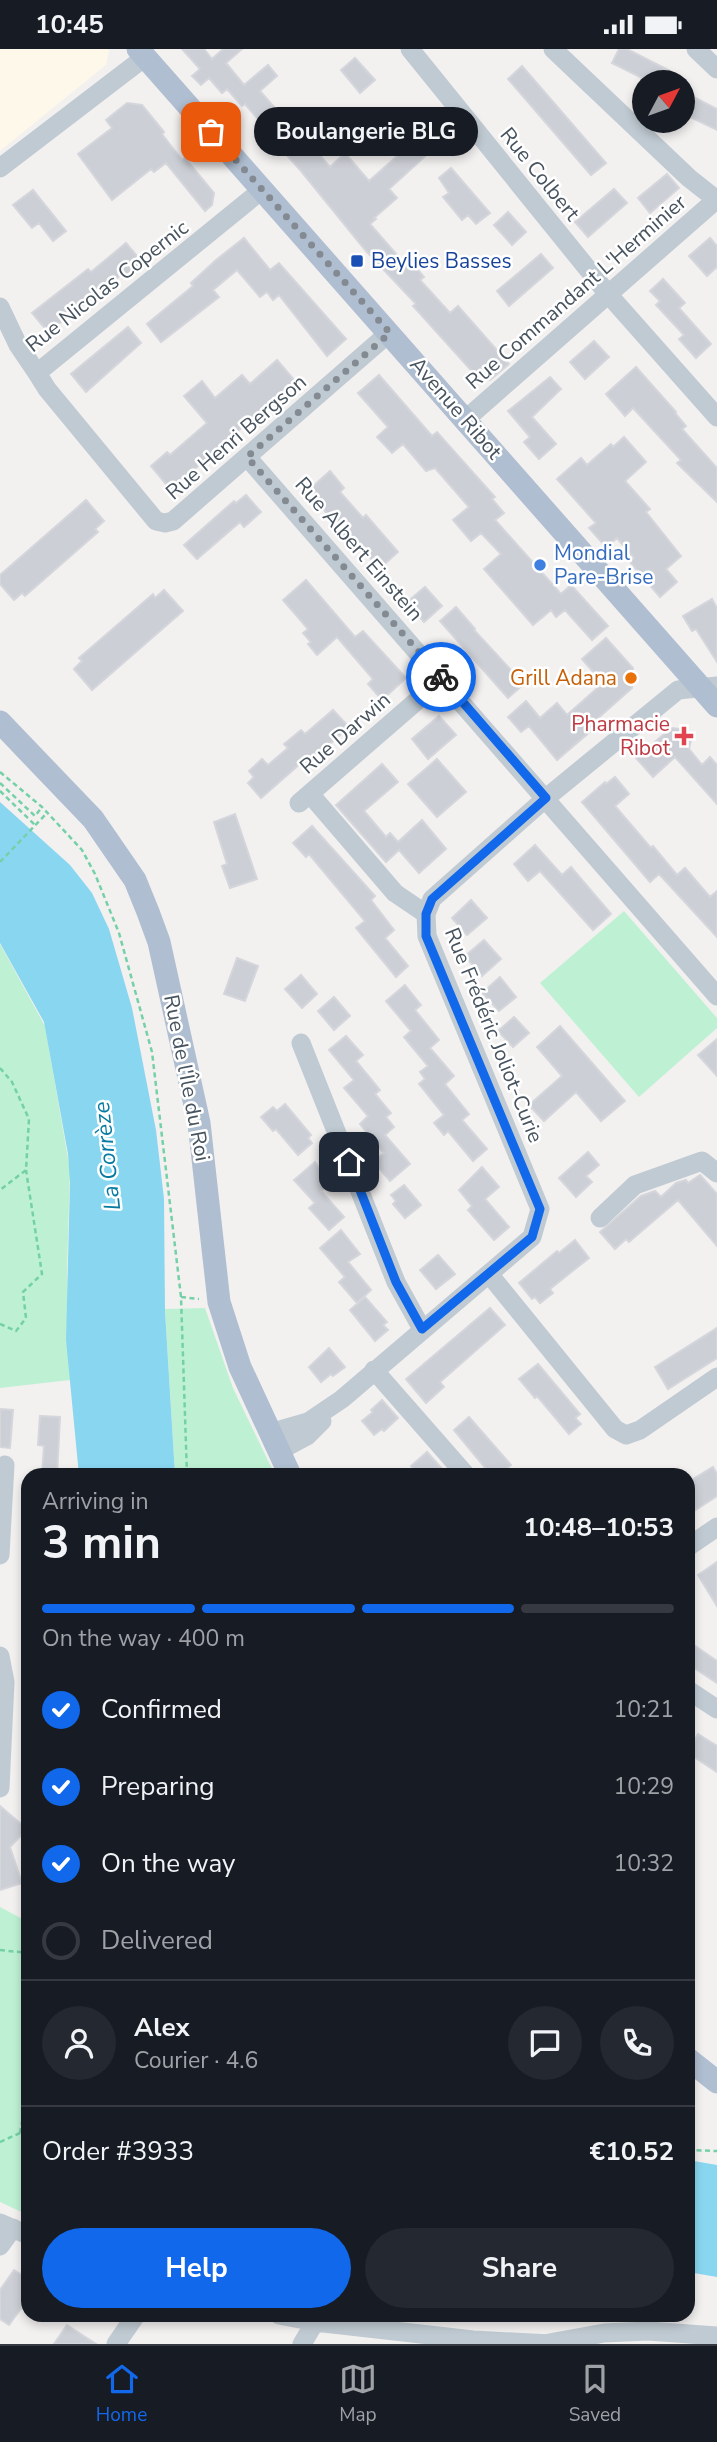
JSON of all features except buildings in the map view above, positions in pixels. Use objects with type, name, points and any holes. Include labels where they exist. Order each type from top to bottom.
[{"type":"main road","name":"Avenue Ribot","points":[[141,53],[466,419],[709,687],[717,706]]},
{"type":"main road","name":"Rue de l'Île du Roi","points":[[0,722],[93,819],[114,846],[135,880],[159,942],[199,1123],[219,1302],[240,1367],[287,1468]]},
{"type":"main road","points":[[695,2065],[717,2082]]},
{"type":"street","name":"Rue Colbert","points":[[410,49],[608,295],[717,417]]},
{"type":"street","points":[[553,49],[717,199]]},
{"type":"street","points":[[696,49],[717,69]]},
{"type":"street","points":[[0,168],[141,53]]},
{"type":"street","name":"Rue Nicolas Copernic","points":[[0,307],[18,345],[37,373],[263,189]]},
{"type":"street","name":"Rue Commandant L'Herminier","points":[[466,419],[717,199]]},
{"type":"street","name":"Rue Henri Bergson","points":[[37,373],[47,389],[156,521],[164,523],[173,521],[390,333]]},
{"type":"street","name":"Rue Albert Einstein","points":[[247,457],[717,996]]},
{"type":"street","name":"Rue Darwin","points":[[426,914],[395,893],[305,799],[442,679]]},
{"type":"street","name":"Rue Frédéric Joliot-Curie","points":[[275,1442],[342,1399],[532,1237],[540,1209],[426,936],[426,914],[432,899],[546,798],[678,690],[709,687]]},
{"type":"street","points":[[0,715],[26,750]]},
{"type":"street","points":[[301,1043],[396,1282],[422,1329]]},
{"type":"street","points":[[600,1218],[635,1185],[702,1161],[717,1174]]},
{"type":"street","points":[[489,1274],[615,1429],[626,1435],[640,1430],[717,1377]]},
{"type":"street","points":[[374,1370],[460,1468]]},
{"type":"street","points":[[0,1555],[5,1465]]},
{"type":"street","points":[[695,1542],[717,1527]]},
{"type":"street","points":[[0,1656],[5,1682],[0,1789]]},
{"type":"street","points":[[695,1695],[717,1709]]},
{"type":"street","points":[[0,2246],[14,2228]]},
{"type":"street","points":[[116,2344],[131,2322]]},
{"type":"street","points":[[302,2344],[315,2322],[473,2342],[550,2344],[604,2333],[646,2337],[717,2336]]},
{"type":"path","points":[[0,772],[41,807],[82,850],[95,874],[118,933],[152,1052],[181,1297],[187,1468]]},
{"type":"path","points":[[0,783],[34,816],[41,807]]},
{"type":"path","points":[[0,791],[35,825]]},
{"type":"path","points":[[0,862],[47,813]]},
{"type":"path","points":[[0,1068],[12,1082],[29,1119],[26,1170],[42,1273],[23,1292],[26,1318],[16,1331],[0,1324]]},
{"type":"path","points":[[0,1190],[26,1170]]},
{"type":"path","points":[[0,1950],[21,1952]]},
{"type":"path","points":[[0,2142],[20,2133],[21,2128]]},
{"type":"path","points":[[695,2150],[717,2151]]},
{"type":"shaded area","points":[[0,49],[109,50],[106,65],[0,151]]},
{"type":"green space","points":[[624,911],[717,1018],[717,1028],[639,1097],[540,983]]},
{"type":"green space","points":[[0,944],[45,1026],[70,1170],[67,1271],[70,1380],[0,1388]]},
{"type":"green space","points":[[205,1308],[233,1388],[272,1468],[175,1468],[165,1309]]},
{"type":"green space","points":[[0,1907],[21,1918],[21,2212],[0,2202]]},
{"type":"water","name":"La Corrèze","points":[[0,802],[70,865],[92,893],[109,929],[132,1008],[156,1130],[164,1199],[165,1311],[175,1468],[78,1468],[66,1340],[70,1183],[68,1154],[44,1022],[0,943]]},
{"type":"water","points":[[695,2161],[717,2165],[717,2277],[695,2273]]},
{"type":"way so far","points":[[211,132],[390,333],[247,457],[441,677]]},
{"type":"place","name":"Boulangerie BLG","points":[[211,132]]},
{"type":"place","name":"Beylies Basses","points":[[357,261]]},
{"type":"place","name":"Mondial Pare-Brise","points":[[540,565]]},
{"type":"place","name":"Grill Adana","points":[[631,678]]},
{"type":"place","name":"Pharmacie Ribot","points":[[684,736]]},
{"type":"route","points":[[349,1162],[396,1282],[422,1329],[532,1237],[540,1209],[426,936],[426,914],[432,899],[546,798],[441,677]]}]
